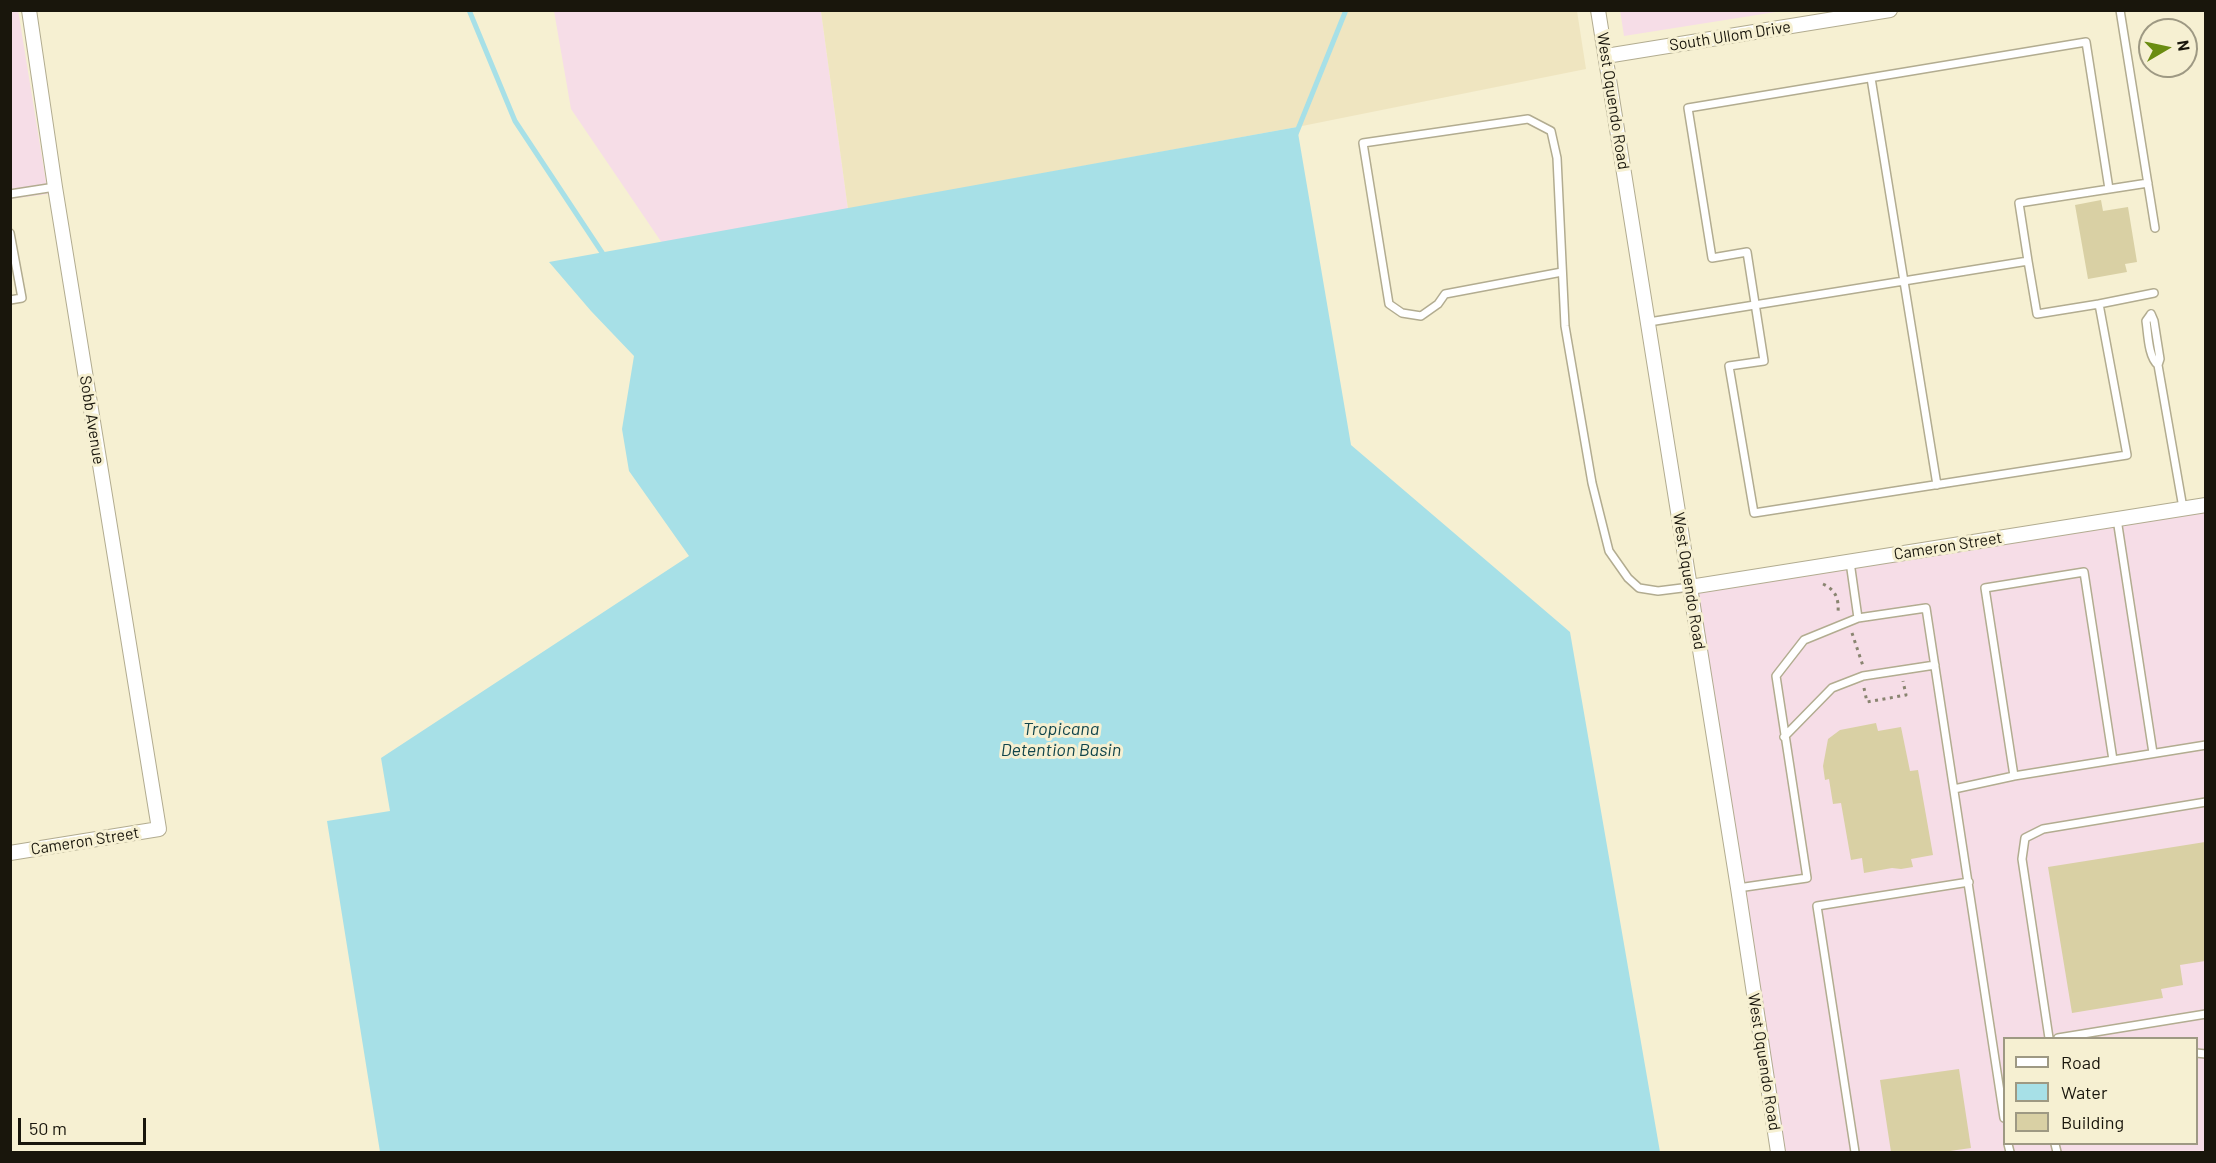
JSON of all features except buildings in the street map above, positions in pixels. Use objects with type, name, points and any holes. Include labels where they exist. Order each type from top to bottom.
[{"type":"street","name":"Sobb Avenue","points":[[29,10],[54,187],[159,829]]},
{"type":"street","name":"West Oquendo Road","points":[[1598,10],[1649,322],[1778,1152]]},
{"type":"street","name":"South Ullom Drive","points":[[1606,56],[1890,10]]},
{"type":"street","name":"Cameron Street","points":[[1690,587],[2205,505]]},
{"type":"street","name":"Cameron Street","points":[[10,853],[159,829]]},
{"type":"lane","points":[[2120,10],[2155,228]]},
{"type":"lane","points":[[2099,304],[2127,455],[1754,513],[1729,366],[1764,361],[1756,305],[1747,252],[1712,258],[1688,108],[2086,42],[2109,189]]},
{"type":"lane","points":[[1871,78],[1937,485]]},
{"type":"lane","points":[[1562,272],[1445,294],[1438,304],[1421,316],[1402,313],[1389,304],[1363,143],[1528,118],[1551,130],[1557,158],[1568,348],[1592,483],[1609,551],[1628,578],[1639,588],[1658,591],[1690,587]]},
{"type":"lane","points":[[2148,183],[2019,203],[2037,314],[2154,293]]},
{"type":"lane","points":[[10,194],[54,187]]},
{"type":"lane","points":[[10,233],[22,298],[10,300]]},
{"type":"lane","points":[[1649,322],[2028,261]]},
{"type":"lane","points":[[2158,365],[2153,361],[2146,321],[2151,315],[2154,321],[2160,359],[2158,365],[2183,508]]},
{"type":"lane","points":[[2116,519],[2153,753]]},
{"type":"lane","points":[[1850,562],[1858,618]]},
{"type":"lane","points":[[2014,776],[1985,588],[2062,575],[2084,572],[2113,760]]},
{"type":"lane","points":[[1738,888],[1807,878],[1776,676],[1804,640],[1858,618],[1926,608],[2003,1111]]},
{"type":"lane","points":[[1784,737],[1832,688],[1863,676],[1935,665]]},
{"type":"lane","points":[[1954,789],[2014,776],[2205,745]]},
{"type":"lane","points":[[2049,1037],[2022,859],[2025,838],[2043,829],[2205,801]]},
{"type":"lane","points":[[1855,1152],[1817,906],[1968,882]]},
{"type":"lane","points":[[2064,1037],[2205,1014]]},
{"type":"path","points":[[1823,584],[1830,587],[1838,596],[1837,612],[1854,635],[1863,666],[1867,702],[1906,695],[1902,670]]},
{"type":"shaded area","points":[[18,10],[48,194],[11,199],[10,11]]},
{"type":"shaded area","points":[[1620,10],[1782,10],[1782,11],[1624,36]]},
{"type":"shaded area","points":[[554,11],[821,11],[848,209],[662,243],[571,109]]},
{"type":"shaded area","points":[[2205,505],[2205,1152],[1779,1152],[1690,587]]},
{"type":"sand","points":[[821,11],[1577,11],[1586,69],[1297,127],[848,209]]},
{"type":"water","name":"Tropicana Detention Basin","points":[[1297,127],[1351,445],[1570,632],[1660,1152],[380,1152],[327,821],[390,811],[381,758],[689,556],[629,471],[622,429],[634,356],[549,262]]},
{"type":"waterway","points":[[469,10],[515,121],[605,257]]},
{"type":"waterway","points":[[1296,134],[1346,10]]}]
